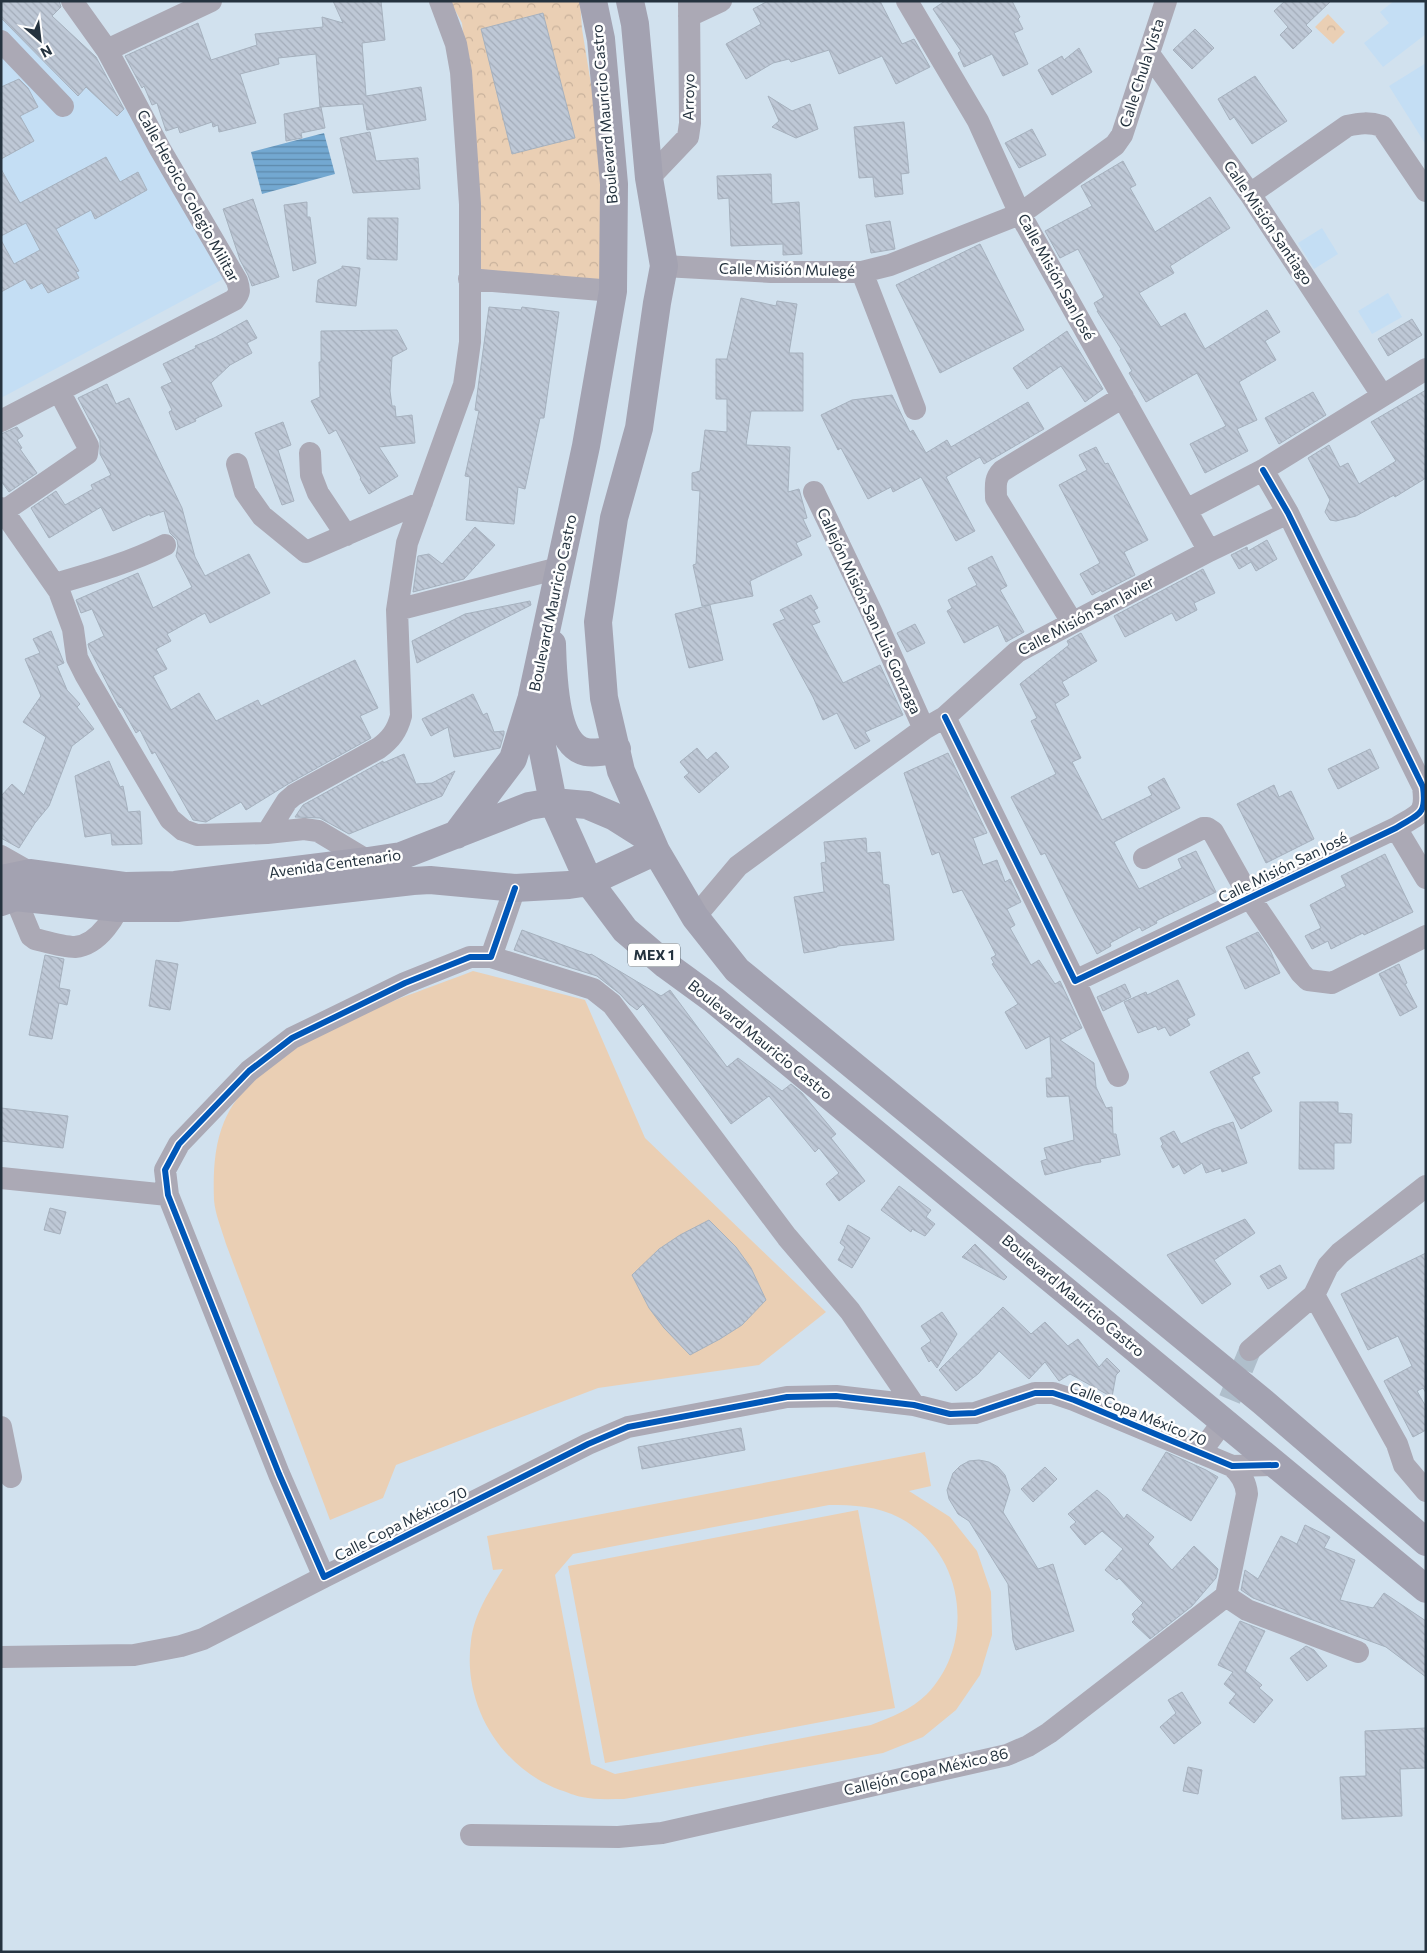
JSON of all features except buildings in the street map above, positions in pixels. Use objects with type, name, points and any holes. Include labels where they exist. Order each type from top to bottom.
[{"type":"main road","name":"Boulevard Mauricio Castro","points":[[593,1],[601,39],[614,184],[612,291],[586,446],[532,696],[553,802],[589,882],[625,930],[666,966],[714,1000],[1426,1589]]},
{"type":"main road","points":[[630,1],[635,24],[649,178],[664,266],[639,428],[614,518],[598,622],[604,698],[621,770],[654,846],[695,918],[737,970],[1263,1402],[1426,1542]]},
{"type":"main road","points":[[550,612],[553,669],[560,722],[568,740],[585,752],[617,749]]},
{"type":"main road","points":[[456,835],[513,759],[532,696]]},
{"type":"main road","name":"Avenida Centenario","points":[[9,881],[123,897],[177,908],[422,880],[516,888],[569,885],[589,882],[654,846],[613,816],[586,805],[553,802],[529,806],[402,856],[175,885],[123,897]]},
{"type":"street","name":"Calle Heroico Colegio Militar","points":[[1,421],[234,300],[239,294],[240,289],[160,149],[107,50],[72,1]]},
{"type":"street","points":[[107,50],[211,1]]},
{"type":"street","points":[[267,833],[287,801],[294,795],[379,748],[397,730],[401,716],[397,610],[407,543],[464,385],[470,342],[470,204],[461,72],[456,44],[440,1]]},
{"type":"street","points":[[689,9],[721,1]]},
{"type":"street","name":"Calle Misión San José","points":[[907,1],[978,121],[1020,214],[1209,551]]},
{"type":"street","name":"Calle Chula Vista","points":[[1020,214],[1115,145],[1122,135],[1166,1]]},
{"type":"street","name":"Arroyo","points":[[649,178],[688,137],[690,123],[689,9]]},
{"type":"street","points":[[1,41],[64,106]]},
{"type":"street","name":"Calle Misión Santiago","points":[[1149,54],[1250,194],[1382,395]]},
{"type":"street","points":[[1250,194],[1347,126],[1361,122],[1382,126],[1426,191]]},
{"type":"street","name":"Calle Misión Mulegé","points":[[664,266],[771,272],[862,272],[912,258],[1020,214]]},
{"type":"street","points":[[862,272],[915,408]]},
{"type":"street","points":[[469,279],[612,291]]},
{"type":"street","points":[[1186,510],[1263,470],[1426,369]]},
{"type":"street","points":[[59,391],[88,446],[86,454],[3,509],[55,584],[68,613],[77,658],[170,819],[183,830],[197,835],[267,833],[304,829],[318,831],[368,861]]},
{"type":"street","points":[[1072,622],[996,498],[995,484],[997,476],[1002,471],[1123,397]]},
{"type":"street","points":[[310,452],[311,475],[318,493],[346,535]]},
{"type":"street","points":[[237,464],[245,492],[262,516],[306,552],[422,502]]},
{"type":"street","name":"Calle Misión San José","points":[[1075,981],[1396,828],[1422,812],[1425,802],[1423,787],[1288,513],[1263,470]]},
{"type":"street","name":"Callejón Misión San Luis Gonzaga","points":[[814,492],[872,613],[924,729]]},
{"type":"street","name":"Calle Misión San Javier","points":[[695,918],[738,866],[924,729],[944,717],[1017,652],[1209,551],[1288,513]]},
{"type":"street","points":[[55,584],[114,568],[143,557],[165,545]]},
{"type":"street","points":[[397,610],[559,568]]},
{"type":"street","points":[[944,717],[1075,981],[1118,1076]]},
{"type":"street","points":[[1144,858],[1203,828],[1214,832],[1250,898],[1301,973],[1308,980],[1332,983],[1426,936]]},
{"type":"street","points":[[1396,828],[1426,878]]},
{"type":"street","points":[[9,881],[29,930],[36,939],[74,947],[84,944],[103,932],[123,897]]},
{"type":"street","points":[[516,888],[491,957],[593,989],[612,1004],[787,1236],[850,1311],[914,1405]]},
{"type":"street","name":"Calle Copa México 70","points":[[491,957],[470,957],[405,983],[292,1038],[249,1071],[179,1144],[165,1170],[168,1195],[279,1474],[324,1577],[588,1444],[628,1428],[787,1397],[836,1396],[914,1405],[950,1414],[975,1414],[1035,1393],[1053,1393],[1232,1466],[1276,1465]]},
{"type":"street","points":[[1,1178],[168,1195]]},
{"type":"street","points":[[1250,1350],[1314,1295],[1328,1266],[1340,1253],[1426,1186]]},
{"type":"street","points":[[1314,1295],[1397,1444],[1404,1465],[1426,1491]]},
{"type":"street","points":[[1,1428],[11,1478]]},
{"type":"street","points":[[1200,1453],[1217,1430]]},
{"type":"street","points":[[1232,1466],[1243,1478],[1247,1494],[1226,1596],[1246,1610],[1358,1652]]},
{"type":"street","points":[[1,1657],[134,1655],[181,1646],[203,1639],[324,1577]]},
{"type":"street","name":"Callejón Copa México 86","points":[[471,1835],[618,1837],[662,1833],[1007,1755],[1028,1746],[1049,1733],[1226,1596]]},
{"type":"shaded area","points":[[1394,1],[1426,1],[1426,34],[1383,67],[1364,43],[1389,23],[1380,12]]},
{"type":"shaded area","points":[[1,18],[78,96],[86,87],[117,116],[125,107],[225,278],[1,398]]},
{"type":"shaded area","points":[[1426,63],[1426,145],[1389,86]]},
{"type":"shaded area","points":[[1322,228],[1338,254],[1314,269],[1298,243]]},
{"type":"shaded area","points":[[1388,293],[1402,317],[1372,334],[1358,311]]},
{"type":"green space","points":[[450,1],[580,1],[582,29],[604,164],[609,285],[476,272],[480,196],[462,23]]},
{"type":"green space","points":[[1328,14],[1345,32],[1333,44],[1315,27]]},
{"type":"green space","points":[[473,971],[585,1000],[645,1138],[826,1312],[759,1365],[598,1388],[396,1465],[383,1498],[330,1520],[217,1216],[214,1200],[214,1180],[218,1141],[224,1122],[241,1093],[266,1068],[297,1047],[332,1027]]},
{"type":"green space","points":[[925,1452],[931,1486],[909,1491],[950,1517],[977,1551],[991,1592],[992,1635],[980,1675],[956,1710],[923,1737],[883,1753],[624,1799],[587,1798],[560,1790],[539,1780],[520,1766],[504,1750],[490,1731],[480,1710],[473,1688],[470,1665],[471,1641],[479,1612],[503,1569],[493,1570],[487,1536]],"holes":[[[829,1505],[874,1509],[900,1518],[922,1533],[938,1553],[950,1575],[956,1599],[957,1624],[953,1649],[943,1673],[927,1694],[908,1709],[871,1725],[615,1774],[591,1764],[555,1575],[573,1554]]]},
{"type":"green space","points":[[858,1510],[895,1708],[605,1763],[568,1566]]},
{"type":"water","points":[[324,133],[335,174],[262,194],[251,152]]},
{"type":"tunnel","points":[[1217,1430],[1250,1350]]},
{"type":"cycle path","points":[[945,717],[1075,981],[1396,828],[1415,817],[1424,804],[1423,787],[1288,513],[1263,470]]},
{"type":"cycle path","points":[[515,888],[491,957],[470,957],[405,983],[292,1038],[249,1071],[179,1144],[165,1170],[168,1195],[279,1474],[324,1577],[588,1444],[628,1427],[787,1397],[836,1396],[914,1405],[950,1414],[975,1413],[1035,1393],[1053,1393],[1232,1466],[1276,1465]]}]
